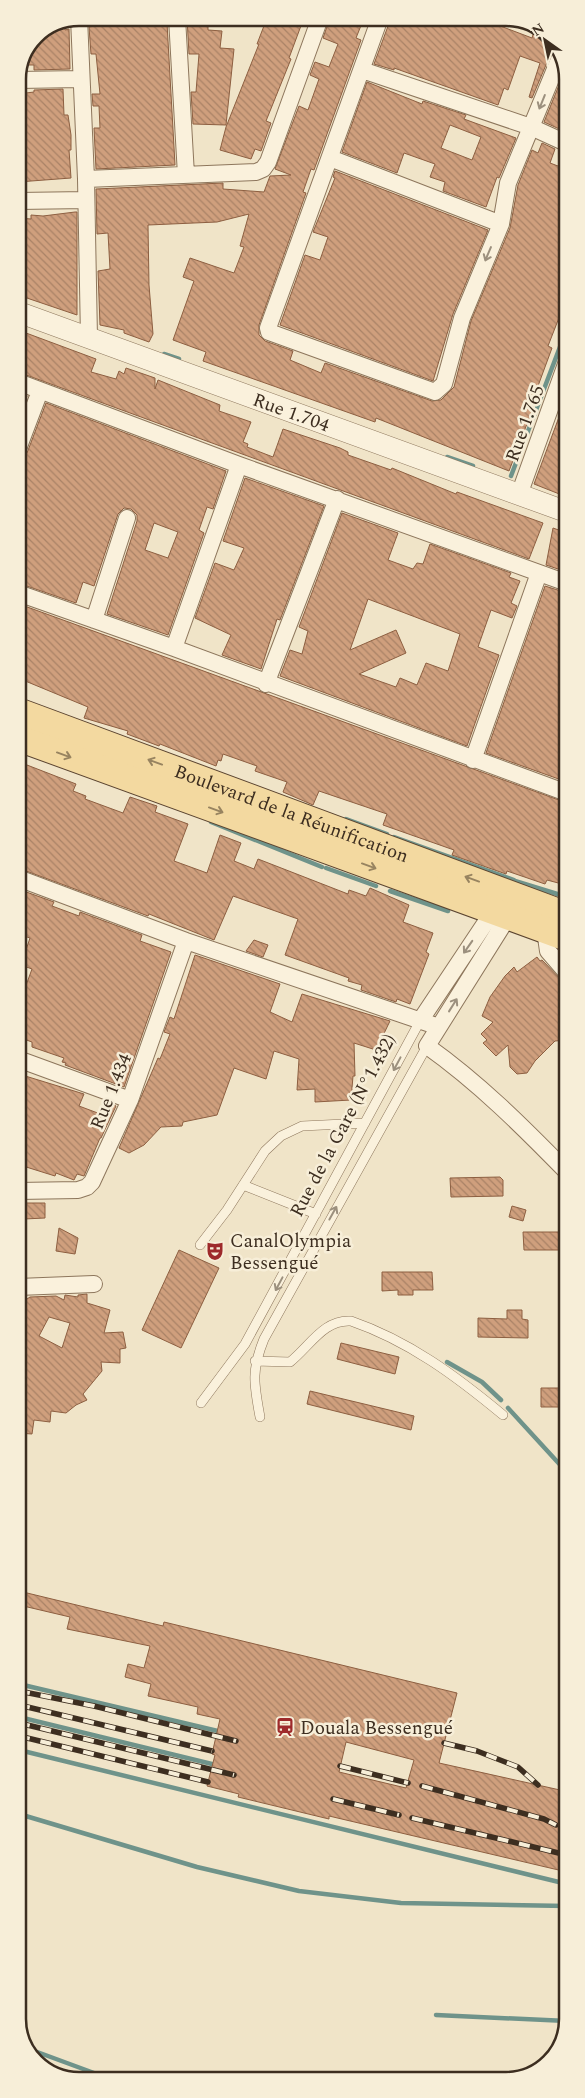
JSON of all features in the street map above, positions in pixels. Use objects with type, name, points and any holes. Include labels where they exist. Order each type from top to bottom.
[{"type":"main road","name":"Boulevard de la Réunification","points":[[26,714],[507,904],[559,914]]},
{"type":"main road","points":[[26,741],[507,904],[556,934]]},
{"type":"street","points":[[79,26],[86,179],[89,338]]},
{"type":"street","points":[[177,26],[186,175]]},
{"type":"street","points":[[86,179],[256,172],[266,167],[317,26]]},
{"type":"street","points":[[377,26],[269,323],[269,332],[435,392],[444,384],[462,318],[500,224],[508,183],[557,65]]},
{"type":"street","points":[[362,70],[531,127],[559,140]]},
{"type":"street","points":[[26,80],[81,79]]},
{"type":"street","points":[[330,158],[500,224]]},
{"type":"street","points":[[26,201],[86,200]]},
{"type":"street","name":"Rue 1.704","points":[[26,315],[559,509]]},
{"type":"street","name":"Rue 1.765","points":[[519,495],[559,384]]},
{"type":"street","points":[[26,385],[239,465],[559,580]]},
{"type":"street","points":[[26,428],[40,391]]},
{"type":"street","points":[[174,648],[239,465]]},
{"type":"street","points":[[266,684],[337,499]]},
{"type":"street","points":[[94,620],[127,518]]},
{"type":"street","points":[[473,760],[539,573]]},
{"type":"street","points":[[26,596],[174,648],[473,760],[559,785]]},
{"type":"street","points":[[26,881],[186,941],[439,1027]]},
{"type":"street","points":[[507,904],[427,1046],[458,1068],[514,1118],[559,1164]]},
{"type":"street","name":"Rue de la Gare (N°1.432)","points":[[420,1021],[507,904]]},
{"type":"street","points":[[556,934],[548,951],[559,964]]},
{"type":"street","name":"Rue 1.434","points":[[26,1191],[78,1190],[87,1187],[92,1182],[130,1100],[186,941]]},
{"type":"street","points":[[26,1062],[130,1100]]},
{"type":"street","points":[[26,1287],[94,1284]]},
{"type":"lane","name":"Rue de la Gare (N°1.432)","points":[[201,1403],[245,1344],[420,1021]]},
{"type":"lane","points":[[260,1417],[254,1381],[255,1361],[282,1304],[427,1046]]},
{"type":"lane","points":[[200,1245],[227,1210],[265,1151],[281,1136],[302,1126],[365,1123]]},
{"type":"lane","points":[[243,1185],[316,1214]]},
{"type":"lane","points":[[255,1361],[290,1362],[330,1325],[341,1320],[351,1321],[417,1351],[459,1378],[503,1415]]},
{"type":"building","points":[[167,26],[175,165],[96,169],[94,128],[100,128],[99,106],[93,106],[92,94],[100,94],[96,54],[91,54],[89,27]]},
{"type":"building","points":[[187,26],[208,26],[208,30],[222,31],[220,48],[234,49],[226,125],[193,124],[191,92],[196,92],[199,54],[189,54]]},
{"type":"building","points":[[264,26],[301,26],[289,58],[291,59],[266,121],[271,123],[261,151],[255,149],[251,159],[220,150],[226,127],[259,44],[257,44]]},
{"type":"building","points":[[327,26],[361,26],[356,38],[361,40],[314,170],[311,169],[303,192],[306,193],[259,325],[259,335],[265,341],[293,351],[290,360],[321,373],[325,363],[432,401],[441,400],[454,387],[471,321],[510,228],[518,185],[532,150],[538,153],[542,143],[555,149],[550,163],[559,166],[559,318],[548,346],[552,348],[538,386],[541,387],[509,471],[376,418],[375,422],[203,361],[206,352],[173,340],[194,281],[183,277],[190,258],[234,273],[244,247],[240,246],[249,214],[217,222],[148,225],[149,285],[153,334],[149,342],[124,333],[124,330],[100,325],[98,271],[110,269],[108,233],[97,234],[96,189],[223,183],[223,189],[264,192],[270,176],[291,175],[275,169],[299,106],[308,110],[319,79],[310,75],[315,62],[329,67],[338,44],[323,38]]},
{"type":"building","points":[[388,26],[500,26],[532,38],[533,34],[541,39],[552,52],[532,98],[529,97],[540,63],[520,56],[508,90],[504,88],[498,105],[394,68],[394,70],[374,64]]},
{"type":"building","points":[[69,29],[70,69],[34,70],[34,65],[28,65],[35,50],[42,42],[59,30]]},
{"type":"building","points":[[367,82],[422,104],[423,101],[466,115],[464,119],[516,138],[499,178],[497,177],[486,207],[443,191],[445,182],[430,177],[435,164],[404,153],[397,173],[342,152]],"holes":[[[450,125],[481,137],[472,160],[441,148]]]},
{"type":"building","points":[[559,85],[559,129],[544,122]]},
{"type":"building","points":[[63,89],[64,115],[68,115],[71,135],[71,150],[69,150],[71,178],[26,181],[26,93],[34,92],[34,90]]},
{"type":"building","points":[[335,171],[488,230],[453,314],[433,381],[280,325],[305,255],[320,260],[328,237],[313,232],[335,178],[333,177]]},
{"type":"building","points":[[77,212],[77,315],[26,298],[26,219],[31,219],[31,215],[43,216]]},
{"type":"building","points":[[26,333],[96,359],[91,372],[116,379],[119,371],[124,374],[126,368],[155,378],[155,389],[158,380],[220,405],[219,411],[251,422],[243,442],[248,444],[247,447],[273,457],[283,429],[340,448],[348,452],[348,455],[391,470],[392,468],[456,494],[457,492],[543,523],[529,559],[26,375]]},
{"type":"building","points":[[46,403],[226,471],[213,509],[207,507],[199,530],[204,533],[168,635],[107,614],[137,521],[137,515],[131,509],[124,508],[118,514],[94,586],[83,582],[76,603],[26,586],[26,454]],"holes":[[[154,523],[178,532],[168,558],[145,550]]]},
{"type":"building","points":[[559,417],[559,494],[534,484]]},
{"type":"building","points":[[245,478],[324,506],[280,620],[277,619],[261,669],[222,655],[231,635],[195,618],[215,563],[234,570],[244,548],[223,541]]},
{"type":"building","points":[[342,513],[398,533],[388,560],[413,569],[417,563],[423,564],[430,544],[511,573],[509,577],[520,581],[511,603],[517,606],[512,618],[491,610],[478,647],[499,655],[467,746],[280,676],[290,650],[302,654],[308,631],[299,627]],"holes":[[[368,599],[460,634],[448,671],[426,663],[417,685],[400,678],[396,687],[359,674],[406,653],[396,630],[350,650]]]},
{"type":"building","points":[[553,528],[559,530],[559,569],[546,565]]},
{"type":"building","points":[[545,586],[559,590],[559,779],[486,753]]},
{"type":"building","points":[[26,607],[559,800],[559,883],[547,880],[545,884],[507,871],[506,874],[452,855],[454,850],[383,825],[387,814],[319,791],[313,805],[283,792],[287,782],[255,771],[257,766],[223,754],[221,761],[218,760],[216,766],[160,744],[159,746],[127,734],[128,731],[84,718],[88,707],[26,681]]},
{"type":"building","points":[[27,765],[76,784],[73,791],[86,796],[85,799],[123,813],[130,797],[157,806],[155,812],[188,824],[174,861],[207,873],[220,835],[241,843],[234,861],[254,869],[258,859],[348,894],[349,890],[366,896],[370,888],[409,905],[403,922],[433,933],[426,952],[429,954],[410,1004],[397,999],[396,1002],[361,990],[362,985],[348,981],[349,978],[285,955],[298,919],[233,896],[214,940],[149,914],[148,916],[26,871]]},
{"type":"building","points":[[26,892],[54,902],[52,906],[79,916],[80,912],[142,935],[140,941],[171,952],[124,1087],[65,1065],[66,1063],[62,1062],[64,1058],[32,1047],[32,1042],[26,1040],[26,985],[32,969],[26,967],[26,950],[30,938],[26,937]]},
{"type":"building","points":[[254,940],[268,945],[263,957],[246,951]]},
{"type":"building","points":[[195,955],[280,984],[270,1012],[292,1022],[302,994],[390,1021],[376,1050],[354,1043],[355,1076],[353,1076],[351,1100],[315,1102],[315,1089],[297,1090],[299,1059],[274,1051],[266,1079],[234,1068],[217,1115],[183,1122],[182,1126],[161,1127],[144,1145],[129,1153],[119,1148],[170,1034],[164,1032],[170,1017],[174,1019]]},
{"type":"building","points":[[537,957],[559,978],[559,1041],[555,1041],[535,1061],[527,1073],[517,1074],[510,1067],[508,1045],[496,1056],[483,1043],[487,1040],[481,1034],[493,1022],[482,1016],[490,997],[514,967],[517,972]]},
{"type":"building","points":[[26,1076],[84,1094],[79,1106],[103,1115],[107,1102],[116,1106],[84,1176],[77,1174],[74,1180],[56,1173],[55,1176],[26,1167]]},
{"type":"building","points":[[500,1177],[503,1180],[503,1196],[451,1197],[450,1178]]},
{"type":"building","points":[[26,1203],[45,1203],[45,1218],[26,1219]]},
{"type":"building","points":[[512,1206],[526,1210],[523,1221],[509,1217]]},
{"type":"building","points":[[59,1228],[78,1238],[75,1254],[56,1251]]},
{"type":"building","points":[[523,1232],[559,1232],[559,1250],[524,1250]]},
{"type":"building","points":[[179,1250],[219,1268],[181,1348],[142,1330]]},
{"type":"building","points":[[382,1272],[432,1272],[433,1290],[413,1290],[413,1295],[398,1295],[398,1290],[382,1291]]},
{"type":"building","points":[[87,1294],[87,1303],[110,1310],[104,1333],[123,1332],[126,1348],[120,1349],[120,1363],[101,1362],[102,1371],[83,1394],[87,1400],[76,1405],[66,1413],[51,1411],[50,1422],[34,1420],[32,1434],[26,1434],[26,1299],[56,1296],[64,1300],[65,1295],[78,1297],[78,1295]],"holes":[[[49,1317],[70,1323],[62,1348],[39,1336]]]},
{"type":"building","points":[[507,1310],[522,1310],[522,1319],[528,1320],[528,1338],[478,1337],[478,1318],[507,1319]]},
{"type":"building","points":[[341,1343],[399,1357],[395,1374],[337,1359]]},
{"type":"building","points":[[541,1388],[559,1388],[559,1407],[541,1407]]},
{"type":"building","points":[[310,1391],[414,1416],[411,1430],[307,1404]]},
{"type":"building","points":[[26,1593],[163,1626],[164,1622],[457,1693],[439,1763],[559,1790],[559,1870],[329,1816],[329,1819],[238,1797],[239,1794],[207,1786],[215,1755],[212,1754],[220,1719],[197,1714],[198,1707],[148,1696],[151,1684],[125,1677],[128,1664],[144,1668],[150,1646],[67,1629],[70,1617],[26,1607]],"holes":[[[346,1742],[414,1760],[406,1788],[339,1772]]]},
{"type":"waterway","points":[[511,476],[559,349]]},
{"type":"waterway","points":[[164,354],[179,359]]},
{"type":"waterway","points":[[447,457],[473,466]]},
{"type":"waterway","points":[[346,819],[387,834]]},
{"type":"waterway","points":[[211,822],[322,867]]},
{"type":"waterway","points":[[394,837],[514,880]]},
{"type":"waterway","points":[[326,868],[376,886]]},
{"type":"waterway","points":[[515,881],[559,895]]},
{"type":"waterway","points":[[390,891],[448,911]]},
{"type":"waterway","points":[[447,1362],[482,1382],[501,1400]]},
{"type":"waterway","points":[[508,1408],[559,1464]]},
{"type":"waterway","points":[[26,1686],[222,1732]]},
{"type":"waterway","points":[[26,1719],[216,1765]]},
{"type":"waterway","points":[[26,1752],[559,1882]]},
{"type":"waterway","points":[[26,1816],[197,1867],[299,1891],[401,1903],[559,1906]]},
{"type":"waterway","points":[[436,2015],[559,2021]]},
{"type":"waterway","points":[[38,2052],[91,2072]]},
{"type":"railway","points":[[26,1692],[94,1706],[236,1741]]},
{"type":"railway","points":[[26,1707],[212,1751]]},
{"type":"railway","points":[[26,1725],[234,1775]]},
{"type":"railway","points":[[26,1738],[208,1782]]},
{"type":"railway","points":[[444,1743],[477,1751],[518,1767],[538,1785]]},
{"type":"railway","points":[[340,1766],[408,1783]]},
{"type":"railway","points":[[422,1786],[544,1819],[556,1825]]},
{"type":"railway","points":[[333,1799],[399,1815]]},
{"type":"railway","points":[[412,1818],[559,1853]]},
{"type":"place","name":"CanalOlympia Bessengué","points":[[215,1251]]},
{"type":"place","name":"Douala Bessengué","points":[[285,1727]]}]
